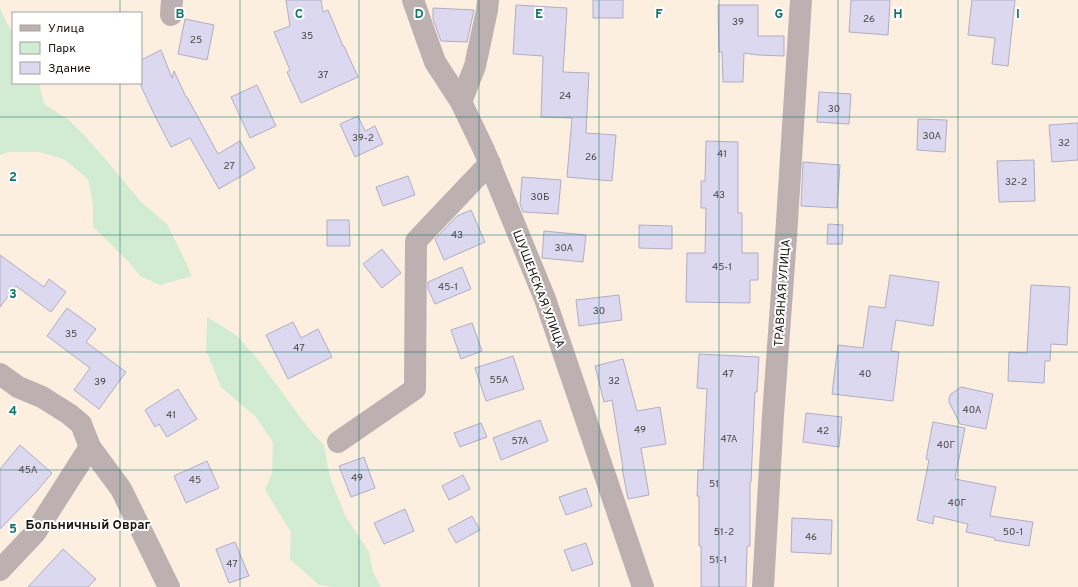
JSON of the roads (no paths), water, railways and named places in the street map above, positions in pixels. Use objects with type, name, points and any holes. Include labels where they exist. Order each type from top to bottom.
[{"type":"street","name":"ШУШЕНСКАЯ УЛИЦА","points":[[413,0],[435,62],[461,102],[490,163],[545,299],[643,587]]},
{"type":"street","name":"ТРАВЯНАЯ УЛИЦА","points":[[763,587],[801,0]]},
{"type":"street","points":[[461,102],[475,66],[493,3]]},
{"type":"street","points":[[338,442],[415,389],[416,241],[490,163]]},
{"type":"street","points":[[0,374],[18,387],[42,397],[69,414],[81,424],[90,447],[121,489],[169,587]]},
{"type":"street","points":[[0,570],[35,533],[90,447]]},
{"type":"district","name":"Больничный Овраг","points":[[88,524]]}]
